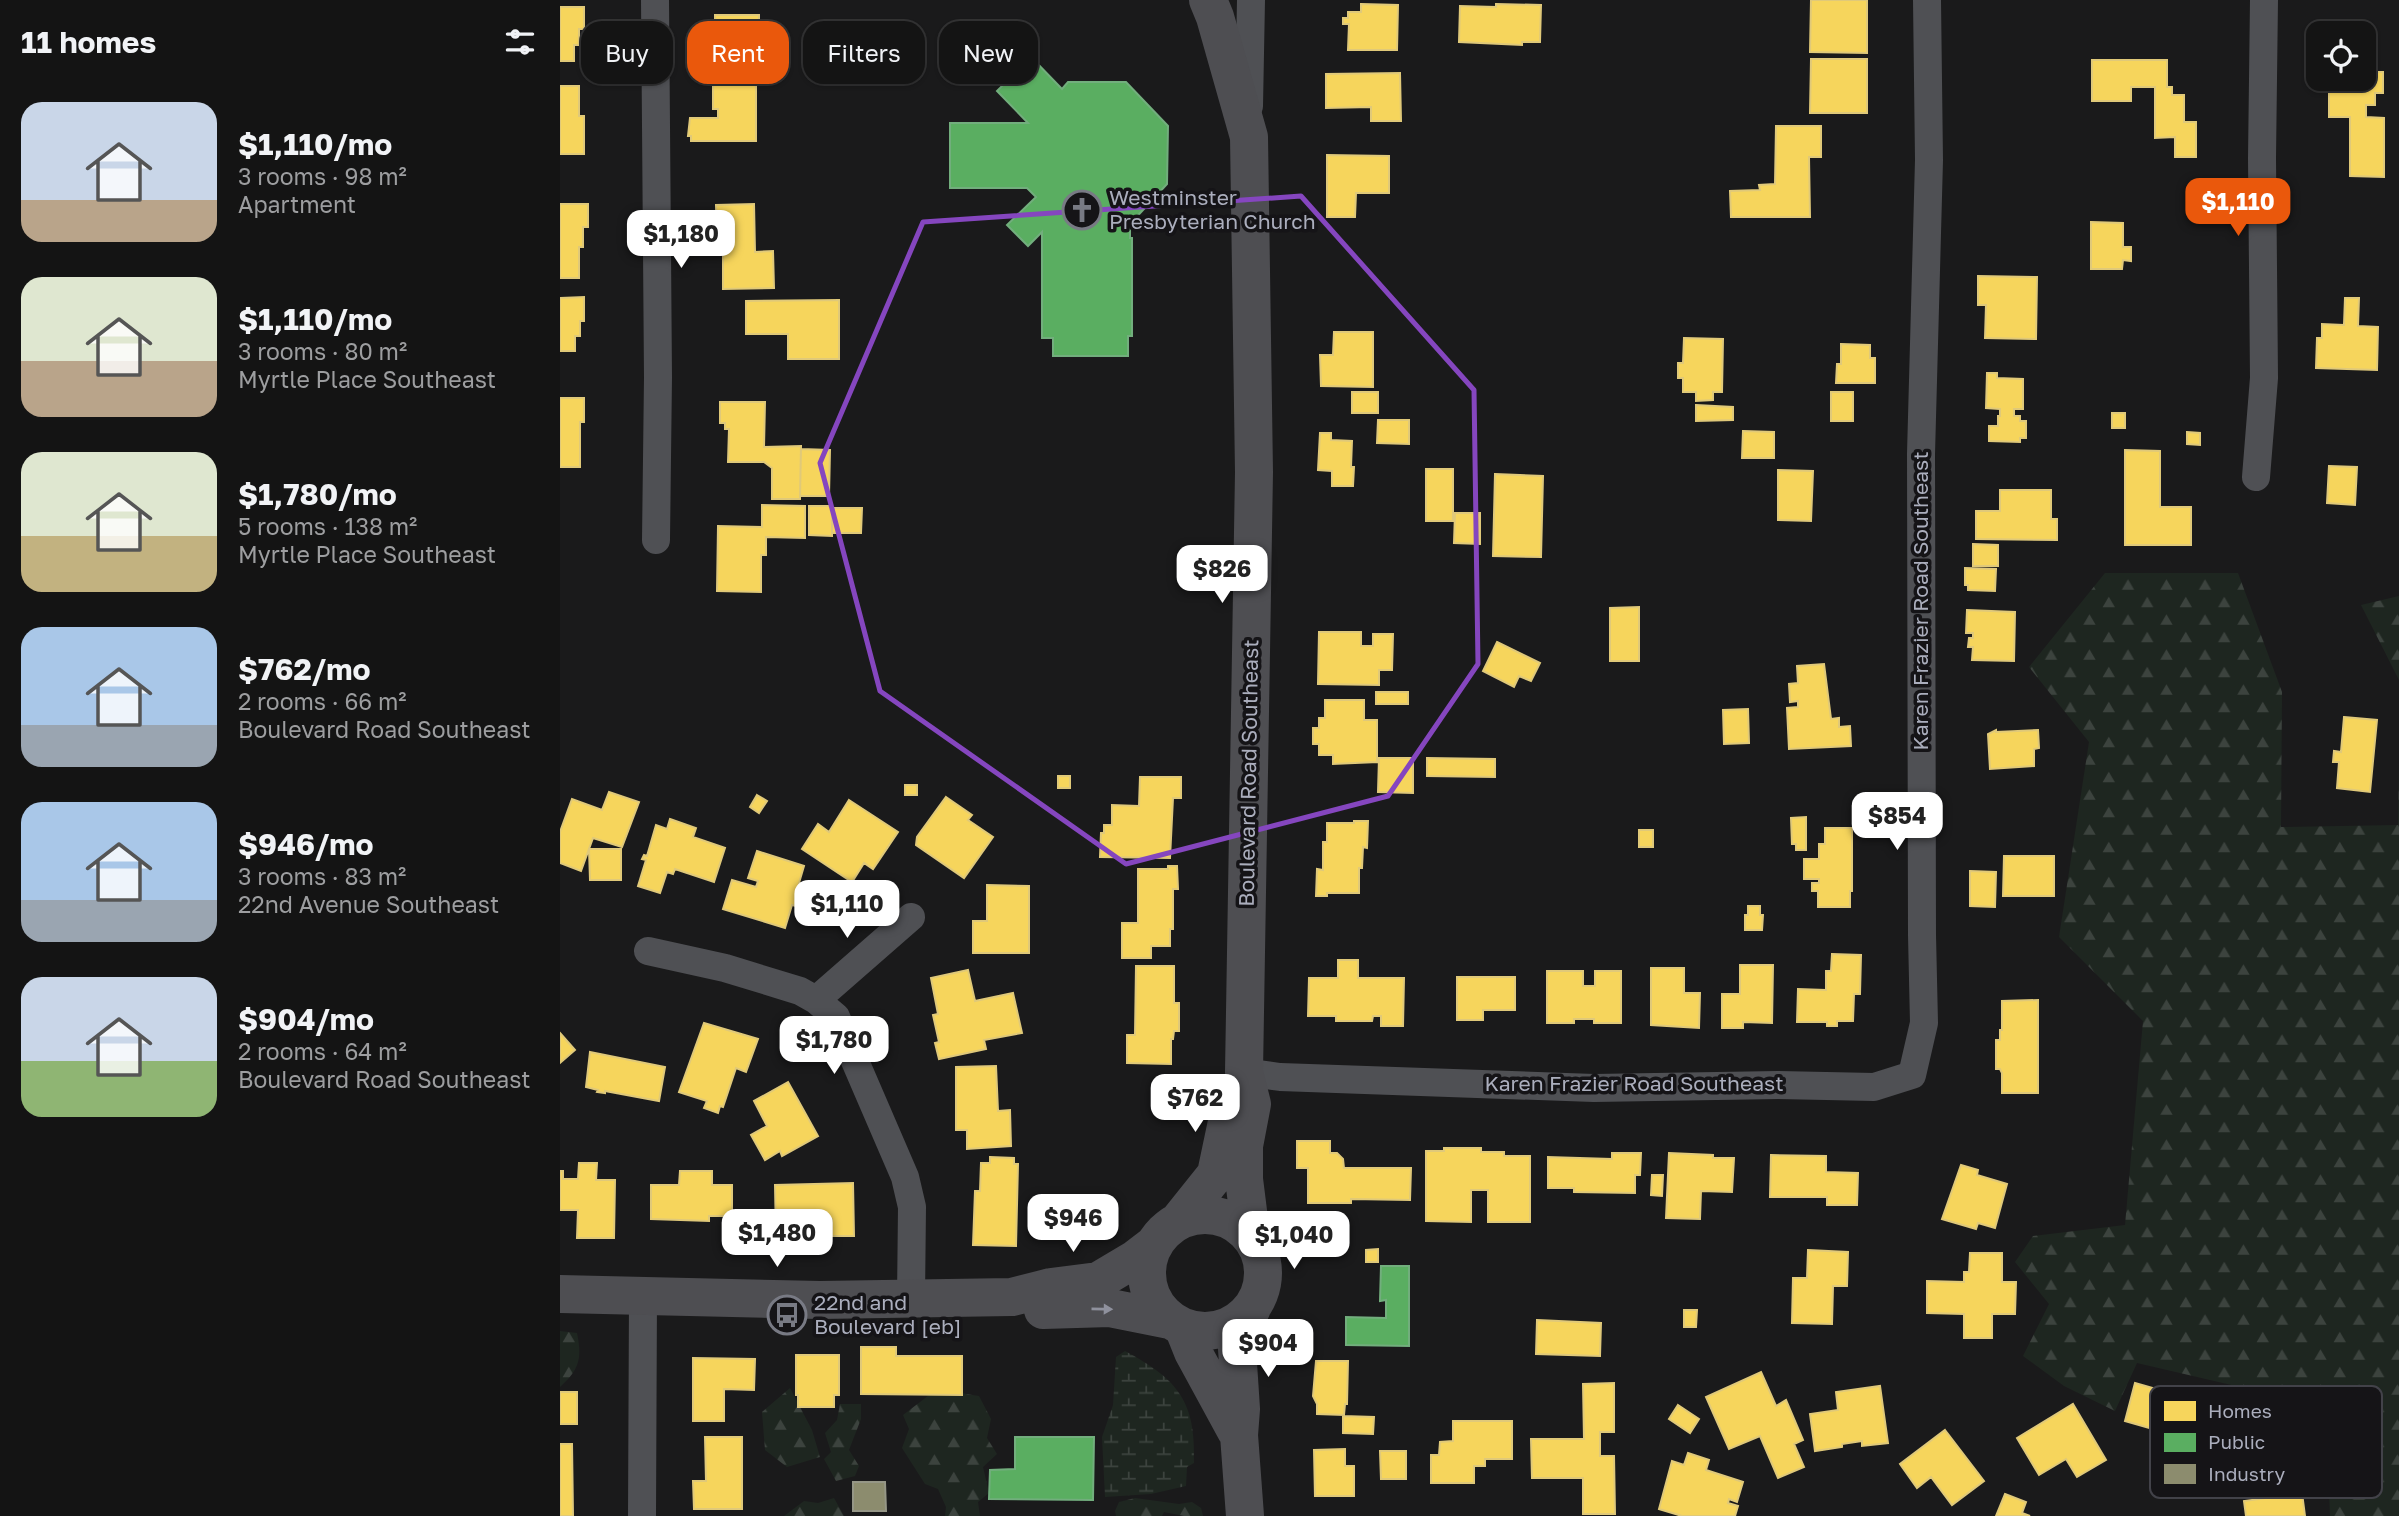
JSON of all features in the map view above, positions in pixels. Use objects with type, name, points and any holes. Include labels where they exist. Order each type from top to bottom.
[{"type":"street","points":[[654,0],[658,377],[656,540]]},
{"type":"street","name":"Boulevard Road Southeast","points":[[1208,0],[1249,137]]},
{"type":"street","name":"Karen Frazier Road Southeast","points":[[1244,1072],[1280,1077],[1594,1088],[1778,1085],[1874,1087],[1912,1075],[1924,1023],[1921,454],[1929,160],[1927,0]]},
{"type":"street","points":[[2256,477],[2264,378],[2264,0]]},
{"type":"street","name":"Boulevard Road Southeast","points":[[1251,1],[1249,137],[1254,472],[1244,1072],[1252,1104],[1244,1146],[1244,1179],[1251,1236]]},
{"type":"street","points":[[816,1000],[911,917]]},
{"type":"street","points":[[648,951],[737,972],[800,991],[836,1017],[905,1177],[912,1207],[911,1298]]},
{"type":"street","name":"Boulevard Road Southeast","points":[[1180,1219],[1216,1174],[1228,1112],[1244,1072]]},
{"type":"street","points":[[560,1294],[820,1300],[1012,1297],[1051,1287],[1098,1281],[1135,1259],[1180,1219],[1198,1214],[1218,1215],[1236,1223],[1251,1236],[1260,1252],[1264,1271],[1261,1290],[1243,1325],[1237,1348],[1241,1409],[1239,1435],[1245,1516]]},
{"type":"street","points":[[1152,1246],[1146,1265],[1147,1284],[1154,1302],[1177,1324],[1239,1435]]},
{"type":"street","points":[[642,1516],[643,1295]]},
{"type":"street","points":[[1012,1297],[1040,1310],[1110,1308],[1202,1332],[1221,1329],[1238,1321],[1252,1308]]},
{"type":"highlighted area","points":[[1301,196],[1474,390],[1478,664],[1388,796],[1126,864],[880,691],[820,463],[923,222]]},
{"type":"green space","points":[[2105,573],[2238,573],[2282,692],[2281,827],[2398,825],[2399,763],[2399,1516],[2330,1516],[2329,1498],[2382,1498],[2382,1386],[2236,1386],[2137,1363],[2115,1411],[2064,1386],[2023,1356],[2049,1304],[2015,1262],[2033,1236],[2125,1225],[2143,1021],[2059,937],[2089,742],[2029,667]]},
{"type":"green space","points":[[2399,596],[2399,680],[2361,605]]},
{"type":"green space","points":[[560,1331],[577,1333],[579,1356],[572,1374],[560,1387]]},
{"type":"green space","points":[[1125,1351],[1159,1372],[1171,1383],[1187,1408],[1192,1424],[1194,1463],[1187,1467],[1186,1486],[1151,1494],[1105,1497],[1102,1437],[1113,1405],[1116,1357]]},
{"type":"green space","points":[[941,1386],[979,1396],[991,1419],[987,1438],[997,1454],[983,1467],[989,1493],[978,1502],[980,1516],[945,1516],[946,1507],[938,1489],[925,1484],[902,1448],[909,1429],[903,1415]]},
{"type":"green space","points":[[790,1388],[812,1430],[820,1457],[787,1467],[765,1450],[762,1412]]},
{"type":"green space","points":[[840,1404],[861,1404],[861,1419],[849,1450],[859,1466],[855,1476],[836,1481],[824,1459],[831,1452],[825,1433],[837,1420]]},
{"type":"green space","points":[[834,1498],[844,1516],[784,1516],[804,1501],[818,1503]]},
{"type":"green space","points":[[1135,1498],[1179,1504],[1192,1502],[1201,1508],[1203,1516],[1164,1512],[1162,1516],[1116,1516],[1119,1502]]},
{"type":"building: Homes","points":[[1811,0],[1867,0],[1867,53],[1810,52]]},
{"type":"building: Homes","points":[[1361,4],[1398,5],[1397,50],[1348,50],[1349,24],[1343,24],[1343,18],[1348,18],[1348,12],[1361,12]]},
{"type":"building: Homes","points":[[1496,4],[1541,5],[1540,42],[1522,42],[1522,45],[1459,42],[1460,6],[1496,7]]},
{"type":"building: Homes","points":[[560,7],[584,7],[579,45],[574,45],[574,61],[560,61]]},
{"type":"building: Homes","points":[[715,15],[759,15],[759,21],[715,21]]},
{"type":"building: Homes","points":[[1811,59],[1867,59],[1867,113],[1810,113]]},
{"type":"building: Homes","points":[[2092,60],[2167,60],[2167,87],[2172,87],[2172,95],[2184,95],[2184,122],[2196,122],[2196,157],[2175,157],[2175,137],[2155,138],[2155,87],[2131,87],[2131,101],[2092,101]]},
{"type":"building: Homes","points":[[2376,72],[2383,72],[2383,93],[2375,93],[2375,105],[2366,105],[2366,117],[2384,118],[2384,177],[2350,176],[2350,117],[2329,117],[2329,91],[2376,91]]},
{"type":"building: Homes","points":[[1400,73],[1401,121],[1371,121],[1371,107],[1326,108],[1326,74]]},
{"type":"building: Homes","points":[[713,84],[756,84],[756,141],[691,141],[691,136],[688,136],[690,118],[718,118],[718,109],[713,109]]},
{"type":"building: Homes","points":[[560,86],[579,86],[579,116],[584,116],[584,154],[560,154]]},
{"type":"building: Homes","points":[[1776,126],[1821,126],[1821,157],[1809,157],[1810,217],[1731,217],[1730,191],[1760,190],[1759,185],[1775,184]]},
{"type":"building: Homes","points":[[1327,155],[1389,156],[1389,193],[1356,193],[1355,217],[1327,217]]},
{"type":"building: Homes","points":[[560,204],[588,204],[588,227],[583,227],[583,247],[579,247],[579,278],[560,278]]},
{"type":"building: Homes","points":[[754,204],[755,252],[773,251],[774,288],[723,289],[723,244],[717,244],[716,205]]},
{"type":"building: Homes","points":[[2091,222],[2123,223],[2123,247],[2131,247],[2131,261],[2123,260],[2122,269],[2091,269]]},
{"type":"building: Homes","points":[[1978,276],[2037,277],[2036,339],[1985,338],[1986,305],[1978,305]]},
{"type":"building: Homes","points":[[584,297],[584,321],[580,321],[580,336],[575,336],[575,351],[560,351],[560,298]]},
{"type":"building: Homes","points":[[2345,298],[2359,298],[2358,326],[2378,327],[2377,370],[2316,368],[2317,338],[2322,338],[2322,324],[2344,325]]},
{"type":"building: Homes","points":[[839,300],[839,359],[788,359],[788,334],[746,334],[746,301]]},
{"type":"building: Homes","points":[[1334,332],[1373,332],[1373,387],[1321,386],[1320,355],[1333,355]]},
{"type":"building: Homes","points":[[1684,338],[1723,339],[1722,392],[1713,392],[1713,400],[1696,401],[1696,392],[1683,392],[1683,378],[1678,378],[1678,363],[1683,363]]},
{"type":"building: Homes","points":[[1841,344],[1870,345],[1870,358],[1875,358],[1875,383],[1836,383],[1837,364],[1841,364]]},
{"type":"building: Homes","points":[[1987,373],[1997,373],[1997,378],[2023,379],[2023,409],[2014,409],[2014,416],[2020,416],[2020,421],[2026,421],[2026,438],[2020,438],[2020,442],[1989,441],[1989,426],[1998,426],[2000,409],[1986,408]]},
{"type":"building: Homes","points":[[1352,392],[1378,392],[1378,413],[1352,413]]},
{"type":"building: Homes","points":[[1831,392],[1853,392],[1853,421],[1831,421]]},
{"type":"building: Homes","points":[[560,398],[584,398],[584,422],[580,422],[580,467],[560,467]]},
{"type":"building: Homes","points":[[720,402],[765,402],[764,447],[801,446],[800,499],[772,499],[772,468],[764,462],[728,462],[729,429],[725,429],[725,423],[720,423]]},
{"type":"building: Homes","points":[[1696,405],[1733,407],[1733,420],[1696,421]]},
{"type":"building: Homes","points":[[2112,413],[2125,413],[2125,428],[2112,428]]},
{"type":"building: Homes","points":[[1378,420],[1409,420],[1409,444],[1377,443]]},
{"type":"building: Homes","points":[[1743,431],[1774,432],[1774,458],[1742,458]]},
{"type":"building: Homes","points":[[2187,432],[2200,433],[2200,445],[2187,444]]},
{"type":"building: Homes","points":[[1320,433],[1331,433],[1331,440],[1352,441],[1353,486],[1332,486],[1332,471],[1318,470]]},
{"type":"building: Homes","points":[[801,449],[830,450],[829,496],[800,496]]},
{"type":"building: Homes","points":[[2125,450],[2160,451],[2160,507],[2191,507],[2191,545],[2125,545]]},
{"type":"building: Homes","points":[[2329,466],[2357,467],[2355,505],[2327,503]]},
{"type":"building: Homes","points":[[1426,469],[1453,469],[1453,521],[1426,521]]},
{"type":"building: Homes","points":[[1778,470],[1813,471],[1811,521],[1778,520]]},
{"type":"building: Homes","points":[[1495,474],[1543,476],[1541,557],[1493,556]]},
{"type":"building: Homes","points":[[2000,490],[2051,490],[2051,519],[2057,519],[2057,540],[1976,539],[1976,511],[2000,511]]},
{"type":"building: Homes","points":[[762,505],[805,506],[805,538],[766,537],[766,555],[761,555],[761,592],[717,591],[718,526],[762,527]]},
{"type":"building: Homes","points":[[809,506],[832,506],[832,536],[809,535]]},
{"type":"building: Homes","points":[[832,508],[862,508],[861,533],[832,533]]},
{"type":"building: Homes","points":[[1455,513],[1480,513],[1480,544],[1454,543]]},
{"type":"building: Homes","points":[[1973,544],[1998,545],[1998,566],[1973,566]]},
{"type":"building: Homes","points":[[1965,568],[1996,569],[1995,591],[1968,590],[1968,585],[1965,585]]},
{"type":"building: Homes","points":[[1639,607],[1639,661],[1610,661],[1610,608]]},
{"type":"building: Homes","points":[[1967,610],[2015,612],[2014,661],[1972,660],[1973,647],[1968,647],[1973,633],[1966,633]]},
{"type":"building: Homes","points":[[1319,632],[1361,632],[1361,646],[1373,646],[1373,634],[1393,634],[1392,670],[1379,670],[1379,685],[1318,684]]},
{"type":"building: Homes","points":[[1497,642],[1540,663],[1531,681],[1519,676],[1514,687],[1483,671]]},
{"type":"building: Homes","points":[[1824,664],[1831,719],[1839,718],[1839,727],[1850,726],[1851,746],[1789,749],[1787,708],[1798,707],[1798,701],[1790,702],[1789,684],[1798,683],[1797,666]]},
{"type":"building: Homes","points":[[1376,692],[1408,692],[1408,704],[1376,704]]},
{"type":"building: Homes","points":[[1325,700],[1364,700],[1364,720],[1377,720],[1377,762],[1333,764],[1333,755],[1319,755],[1319,744],[1313,744],[1313,728],[1319,728],[1319,718],[1325,718]]},
{"type":"building: Homes","points":[[1748,709],[1749,743],[1724,744],[1723,710]]},
{"type":"building: Homes","points":[[2344,717],[2377,720],[2370,792],[2337,788],[2339,762],[2333,762],[2334,751],[2341,752]]},
{"type":"building: Homes","points":[[1996,730],[2038,730],[2039,748],[2034,749],[2034,766],[1990,769],[1988,734]]},
{"type":"building: Homes","points":[[1379,758],[1413,758],[1413,793],[1378,792]]},
{"type":"building: Homes","points":[[1427,758],[1495,759],[1495,777],[1427,776]]},
{"type":"building: Homes","points":[[1058,776],[1070,776],[1070,788],[1058,788]]},
{"type":"building: Homes","points":[[1140,777],[1181,777],[1181,798],[1173,798],[1170,858],[1100,857],[1104,825],[1112,825],[1112,805],[1139,806]]},
{"type":"building: Homes","points":[[905,785],[917,785],[917,795],[905,795]]},
{"type":"building: Homes","points":[[609,792],[639,802],[622,847],[593,838],[581,871],[560,863],[560,832],[572,799],[602,810]]},
{"type":"building: Homes","points":[[757,795],[767,801],[759,813],[750,807]]},
{"type":"building: Homes","points":[[946,797],[972,815],[968,820],[993,837],[964,878],[916,845],[917,837]]},
{"type":"building: Homes","points":[[849,800],[898,832],[873,869],[864,863],[852,882],[802,849],[818,824],[829,832]]},
{"type":"building: Homes","points":[[1806,817],[1806,850],[1796,850],[1796,844],[1792,844],[1791,818]]},
{"type":"building: Homes","points":[[670,819],[696,828],[693,837],[725,848],[714,882],[675,869],[673,874],[667,872],[660,893],[638,886],[646,860],[642,859],[644,855],[647,856],[656,825],[667,829]]},
{"type":"building: Homes","points":[[1368,821],[1367,848],[1363,847],[1362,868],[1359,868],[1359,893],[1327,893],[1327,896],[1316,896],[1317,869],[1323,870],[1323,842],[1327,842],[1327,823]]},
{"type":"building: Homes","points":[[1825,828],[1852,828],[1850,907],[1818,907],[1818,891],[1812,891],[1812,883],[1819,883],[1819,879],[1804,879],[1804,859],[1819,859],[1819,844],[1825,844]]},
{"type":"building: Homes","points":[[1639,830],[1653,830],[1653,847],[1639,847]]},
{"type":"building: Homes","points":[[589,849],[621,849],[621,880],[590,880]]},
{"type":"building: Homes","points":[[757,851],[804,866],[799,883],[811,887],[804,908],[792,905],[785,928],[723,909],[732,880],[756,887],[758,881],[748,878]]},
{"type":"building: Homes","points":[[2004,856],[2054,856],[2054,896],[2003,896]]},
{"type":"building: Homes","points":[[1168,866],[1177,866],[1178,889],[1173,889],[1173,929],[1170,929],[1170,946],[1151,946],[1151,958],[1122,958],[1122,923],[1138,923],[1138,869],[1168,869]]},
{"type":"building: Homes","points":[[1970,871],[1996,872],[1995,907],[1970,906]]},
{"type":"building: Homes","points":[[987,885],[1029,886],[1029,953],[973,953],[973,921],[987,921]]},
{"type":"building: Homes","points":[[1748,906],[1760,906],[1760,915],[1763,915],[1762,930],[1745,930]]},
{"type":"building: Homes","points":[[1832,954],[1861,955],[1860,994],[1854,994],[1853,1021],[1837,1021],[1837,1026],[1827,1026],[1827,1022],[1797,1022],[1798,989],[1826,990],[1826,971],[1831,971]]},
{"type":"building: Homes","points":[[1338,960],[1358,960],[1358,978],[1404,978],[1403,1026],[1381,1026],[1381,1016],[1373,1016],[1372,1021],[1336,1021],[1336,1016],[1308,1016],[1309,978],[1338,978]]},
{"type":"building: Homes","points":[[1740,965],[1773,965],[1772,1023],[1743,1022],[1743,1028],[1722,1028],[1722,994],[1740,994]]},
{"type":"building: Homes","points":[[1136,966],[1174,966],[1174,1003],[1179,1003],[1179,1031],[1174,1031],[1171,1039],[1171,1064],[1127,1063],[1127,1035],[1135,1035]]},
{"type":"building: Homes","points":[[1651,968],[1684,968],[1684,993],[1700,993],[1699,1028],[1651,1025]]},
{"type":"building: Homes","points":[[968,970],[975,1001],[1013,993],[1022,1033],[984,1040],[986,1049],[939,1059],[935,1043],[939,1042],[933,1015],[938,1014],[931,978]]},
{"type":"building: Homes","points":[[1547,971],[1583,971],[1583,986],[1595,986],[1595,971],[1621,971],[1621,1023],[1594,1023],[1594,1019],[1574,1019],[1574,1023],[1547,1023]]},
{"type":"building: Homes","points":[[1457,977],[1515,977],[1515,1010],[1483,1010],[1483,1020],[1457,1020]]},
{"type":"building: Homes","points":[[2038,1000],[2038,1093],[2002,1093],[2002,1073],[2000,1069],[1996,1069],[1996,1040],[2000,1040],[2002,1030],[2002,1001]]},
{"type":"building: Homes","points":[[704,1023],[758,1039],[746,1072],[736,1068],[723,1107],[720,1106],[718,1113],[704,1108],[707,1101],[679,1092]]},
{"type":"building: Homes","points":[[560,1033],[575,1050],[560,1063]]},
{"type":"building: Homes","points":[[590,1052],[665,1067],[659,1101],[605,1091],[597,1092],[598,1090],[586,1087]]},
{"type":"building: Homes","points":[[996,1066],[998,1111],[1010,1110],[1011,1146],[967,1149],[967,1130],[956,1130],[956,1067]]},
{"type":"building: Homes","points":[[788,1082],[818,1136],[782,1156],[780,1151],[765,1160],[751,1135],[767,1126],[754,1101]]},
{"type":"building: Homes","points":[[1297,1141],[1330,1141],[1330,1153],[1337,1153],[1343,1159],[1344,1168],[1411,1168],[1410,1200],[1351,1199],[1351,1203],[1308,1203],[1308,1168],[1297,1168]]},
{"type":"building: Homes","points":[[1444,1148],[1481,1148],[1481,1152],[1504,1152],[1504,1156],[1530,1156],[1530,1222],[1488,1222],[1488,1190],[1471,1190],[1471,1222],[1426,1221],[1426,1151],[1444,1151]]},
{"type":"building: Homes","points":[[1612,1153],[1641,1153],[1640,1175],[1635,1175],[1635,1193],[1574,1192],[1574,1188],[1548,1188],[1548,1157],[1612,1159]]},
{"type":"building: Homes","points":[[1669,1153],[1734,1158],[1732,1192],[1701,1191],[1700,1219],[1666,1218]]},
{"type":"building: Homes","points":[[1771,1155],[1826,1156],[1826,1172],[1858,1173],[1857,1205],[1827,1205],[1827,1197],[1770,1197]]},
{"type":"building: Homes","points":[[990,1157],[1014,1158],[1014,1164],[1018,1164],[1016,1246],[973,1245],[975,1191],[980,1191],[981,1163],[990,1163]]},
{"type":"building: Homes","points":[[579,1163],[597,1163],[596,1180],[615,1180],[614,1238],[577,1238],[578,1210],[560,1210],[560,1171],[563,1171],[563,1179],[578,1179]]},
{"type":"building: Homes","points":[[1961,1165],[1978,1170],[1977,1175],[2007,1184],[1995,1228],[1978,1223],[1976,1229],[1942,1219]]},
{"type":"building: Homes","points":[[680,1171],[712,1171],[712,1185],[732,1185],[732,1216],[709,1216],[709,1221],[651,1219],[651,1185],[679,1185]]},
{"type":"building: Homes","points":[[1652,1175],[1663,1175],[1662,1196],[1651,1195]]},
{"type":"building: Homes","points":[[853,1183],[854,1236],[832,1236],[832,1219],[823,1219],[823,1237],[776,1238],[775,1185]]},
{"type":"building: Homes","points":[[1300,1227],[1314,1227],[1313,1237],[1300,1237]]},
{"type":"building: Homes","points":[[1378,1249],[1378,1262],[1366,1262],[1366,1250]]},
{"type":"building: Homes","points":[[1808,1250],[1848,1252],[1847,1286],[1833,1286],[1832,1324],[1792,1323],[1793,1278],[1807,1278]]},
{"type":"building: Homes","points":[[1970,1253],[2002,1253],[2002,1282],[2016,1282],[2015,1314],[1992,1314],[1992,1338],[1964,1338],[1964,1314],[1927,1313],[1927,1281],[1964,1282],[1964,1272],[1969,1272]]},
{"type":"building: Homes","points":[[1684,1310],[1697,1310],[1696,1327],[1684,1327]]},
{"type":"building: Homes","points":[[1537,1320],[1601,1323],[1600,1356],[1536,1354]]},
{"type":"building: Homes","points":[[861,1347],[896,1347],[896,1356],[962,1356],[962,1395],[861,1394]]},
{"type":"building: Homes","points":[[796,1355],[839,1355],[839,1395],[834,1395],[834,1407],[798,1407]]},
{"type":"building: Homes","points":[[693,1358],[755,1359],[754,1390],[724,1389],[724,1421],[693,1421]]},
{"type":"building: Homes","points":[[1316,1361],[1348,1361],[1347,1404],[1344,1415],[1317,1414],[1317,1404],[1313,1396]]},
{"type":"building: Homes","points":[[1761,1372],[1776,1406],[1786,1400],[1803,1440],[1794,1444],[1804,1467],[1778,1478],[1760,1436],[1729,1449],[1706,1397]]},
{"type":"building: Homes","points":[[1614,1383],[1614,1432],[1600,1432],[1600,1456],[1614,1456],[1615,1514],[1583,1514],[1583,1478],[1532,1478],[1531,1439],[1584,1439],[1583,1384]]},
{"type":"building: Homes","points":[[2135,1383],[2150,1387],[2150,1428],[2125,1421]]},
{"type":"building: Homes","points":[[1880,1386],[1888,1443],[1862,1446],[1862,1441],[1815,1451],[1810,1414],[1838,1410],[1836,1392]]},
{"type":"building: Homes","points":[[560,1392],[577,1392],[577,1424],[560,1424]]},
{"type":"building: Homes","points":[[2073,1404],[2106,1460],[2077,1477],[2066,1459],[2039,1475],[2017,1438]]},
{"type":"building: Homes","points":[[1678,1405],[1699,1419],[1690,1433],[1669,1419]]},
{"type":"building: Homes","points":[[1343,1416],[1374,1417],[1373,1434],[1343,1433]]},
{"type":"building: Homes","points":[[1453,1421],[1512,1421],[1512,1459],[1485,1459],[1485,1466],[1474,1466],[1474,1483],[1431,1483],[1431,1455],[1439,1455],[1440,1442],[1453,1441]]},
{"type":"building: Homes","points":[[1945,1430],[1984,1481],[1952,1505],[1931,1477],[1917,1488],[1900,1464]]},
{"type":"building: Homes","points":[[705,1437],[742,1437],[742,1509],[694,1509],[693,1481],[706,1481]]},
{"type":"building: Homes","points":[[560,1444],[572,1444],[573,1516],[560,1516]]},
{"type":"building: Homes","points":[[1345,1449],[1345,1466],[1354,1466],[1354,1496],[1315,1496],[1314,1450]]},
{"type":"building: Homes","points":[[1380,1451],[1406,1451],[1406,1479],[1381,1479]]},
{"type":"building: Homes","points":[[1688,1453],[1709,1460],[1706,1470],[1743,1482],[1737,1502],[1729,1499],[1728,1503],[1738,1506],[1735,1516],[1682,1516],[1659,1509],[1672,1461],[1684,1465]]},
{"type":"building: Homes","points":[[2005,1494],[2026,1502],[2022,1513],[2030,1516],[1996,1516]]},
{"type":"building: Homes","points":[[2303,1498],[2305,1516],[2246,1516],[2244,1501]]},
{"type":"building: Public","name":"Westminster Presbyterian Church","points":[[1038,64],[1062,89],[1068,82],[1126,82],[1168,126],[1167,184],[1130,224],[1132,336],[1128,336],[1128,356],[1053,356],[1053,338],[1042,338],[1042,232],[1028,246],[1007,225],[1036,197],[1027,188],[950,188],[950,123],[1028,123],[997,91],[1004,84],[1038,84]]},
{"type":"building: Public","points":[[1381,1266],[1409,1266],[1409,1346],[1346,1345],[1346,1317],[1386,1318],[1386,1300],[1380,1301]]},
{"type":"building: Public","points":[[1015,1437],[1094,1437],[1093,1500],[989,1499],[990,1470],[1015,1469]]},
{"type":"building: Industry","points":[[853,1482],[885,1482],[886,1511],[853,1511]]},
{"type":"place","name":"Westminster Presbyterian Church","points":[[1082,210]]},
{"type":"place","name":"22nd and Boulevard [eb]","points":[[787,1315]]}]
